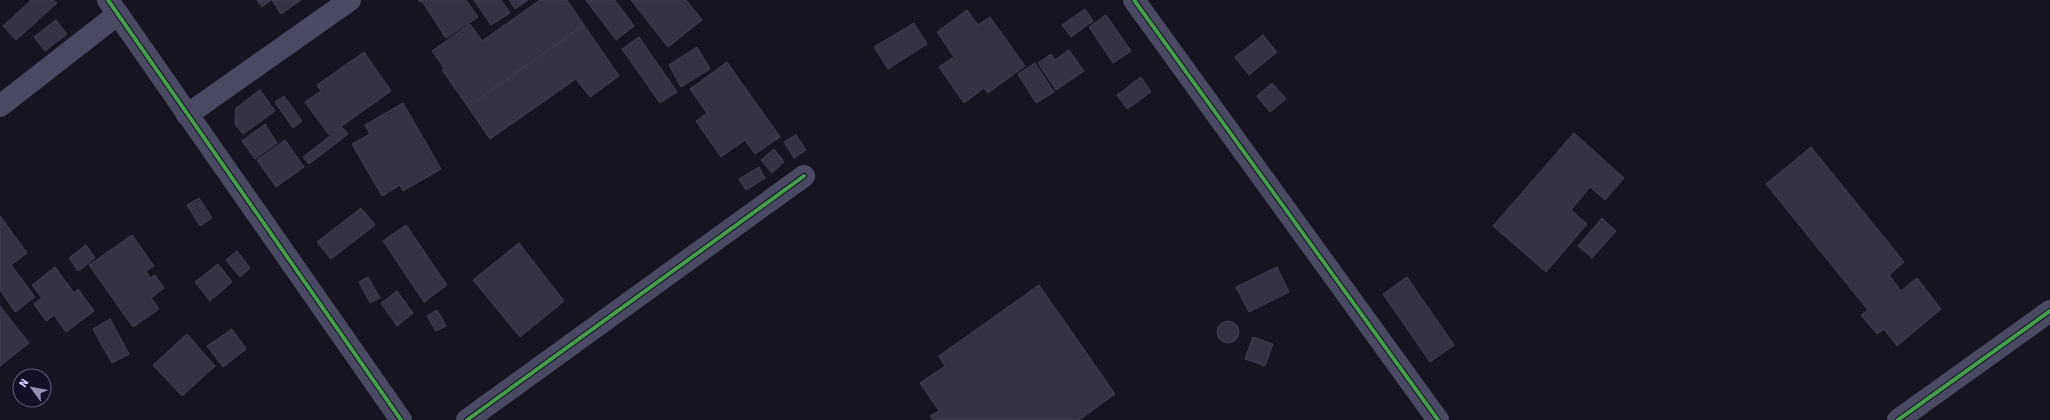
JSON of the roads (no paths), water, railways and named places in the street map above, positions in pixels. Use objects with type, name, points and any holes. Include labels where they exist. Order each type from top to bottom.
[{"type":"street","points":[[187,115],[350,0]]},
{"type":"street","points":[[1134,0],[1438,420]]},
{"type":"street","points":[[0,106],[113,7],[401,420]]},
{"type":"street","points":[[467,420],[804,176]]},
{"type":"street","points":[[1898,420],[2050,311]]}]
